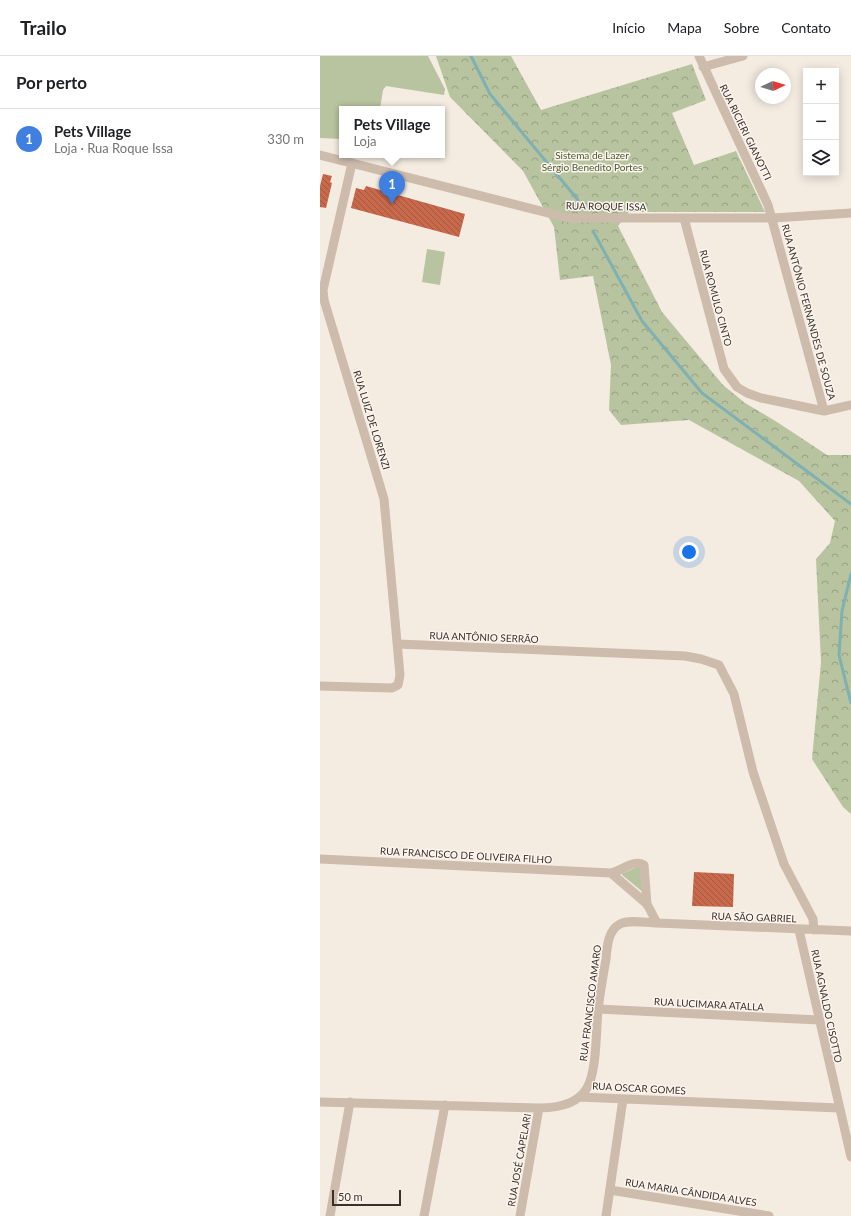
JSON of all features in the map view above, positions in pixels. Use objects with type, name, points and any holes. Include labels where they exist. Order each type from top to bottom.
[{"type":"street","name":"RUA RICIERI GIANOTTI","points":[[699,56],[773,218]]},
{"type":"street","points":[[703,67],[743,56]]},
{"type":"street","name":"RUA ROQUE ISSA","points":[[320,155],[568,218],[773,218],[851,213]]},
{"type":"street","name":"RUA LUIZ DE LORENZI","points":[[320,686],[392,688],[396,687],[400,681],[398,644],[384,499],[324,300],[323,290],[352,163]]},
{"type":"street","name":"RUA ROMULO CINTO","points":[[684,218],[724,369],[731,381],[747,393],[757,397],[824,411]]},
{"type":"street","name":"RUA ANTÔNIO FERNANDES DE SOUZA","points":[[773,218],[824,411]]},
{"type":"street","points":[[824,411],[851,405]]},
{"type":"street","name":"RUA ANTÔNIO SERRÃO","points":[[398,644],[685,656],[719,665],[734,694],[753,772],[784,864],[813,919],[814,930]]},
{"type":"street","name":"RUA FRANCISCO DE OLIVEIRA FILHO","points":[[320,859],[610,873],[640,863],[644,865],[647,905]]},
{"type":"street","name":"RUA FRANCISCO DE OLIVEIRA FILHO","points":[[610,873],[647,905],[657,923]]},
{"type":"street","name":"RUA FRANCISCO AMARO","points":[[579,1097],[588,1087],[592,1074],[598,1009],[608,940],[615,928],[623,923],[657,923]]},
{"type":"street","name":"RUA SÃO GABRIEL","points":[[657,923],[851,931]]},
{"type":"street","name":"RUA AGNALDO CISOTTO","points":[[799,930],[851,1157]]},
{"type":"street","name":"RUA LUCIMARA ATALLA","points":[[598,1009],[819,1020]]},
{"type":"street","name":"RUA OSCAR GOMES","points":[[320,1102],[540,1108],[565,1105],[579,1097],[839,1108]]},
{"type":"street","points":[[606,1216],[623,1099]]},
{"type":"street","points":[[330,1216],[350,1102]]},
{"type":"street","points":[[424,1216],[445,1105]]},
{"type":"street","name":"RUA JOSÉ CAPELARI","points":[[520,1216],[540,1108]]},
{"type":"street","name":"RUA MARIA CÂNDIDA ALVES","points":[[610,1190],[770,1216]]},
{"type":"green space","points":[[320,56],[428,56],[445,89],[444,95],[386,86],[383,90],[380,106],[339,106],[339,139],[320,138]]},
{"type":"green space","name":"Sistema de Lazer Sérgio Benedito Portes","points":[[436,56],[511,56],[541,110],[692,64],[706,100],[672,113],[694,165],[736,151],[765,212],[629,212],[618,226],[662,312],[723,385],[745,403],[827,455],[851,455],[851,814],[843,807],[812,759],[821,662],[816,559],[830,543],[835,521],[799,481],[689,420],[621,425],[609,410],[611,365],[593,276],[560,280],[554,227],[523,171],[450,97]]},
{"type":"green space","points":[[427,249],[445,252],[440,285],[422,282]]},
{"type":"green space","points":[[642,865],[644,893],[621,874]]},
{"type":"building","points":[[323,174],[332,176],[330,182],[332,183],[326,208],[320,207],[320,186]]},
{"type":"building","points":[[366,186],[465,214],[459,237],[351,208],[356,188],[364,190]]},
{"type":"building","points":[[694,872],[734,874],[733,907],[692,906]]},
{"type":"waterway","points":[[471,56],[490,94],[578,200]]},
{"type":"waterway","points":[[593,231],[642,321],[702,393],[851,504]]},
{"type":"waterway","points":[[851,574],[842,611],[839,655],[851,703]]},
{"type":"place","name":"Pets Village","points":[[392,204]]}]
